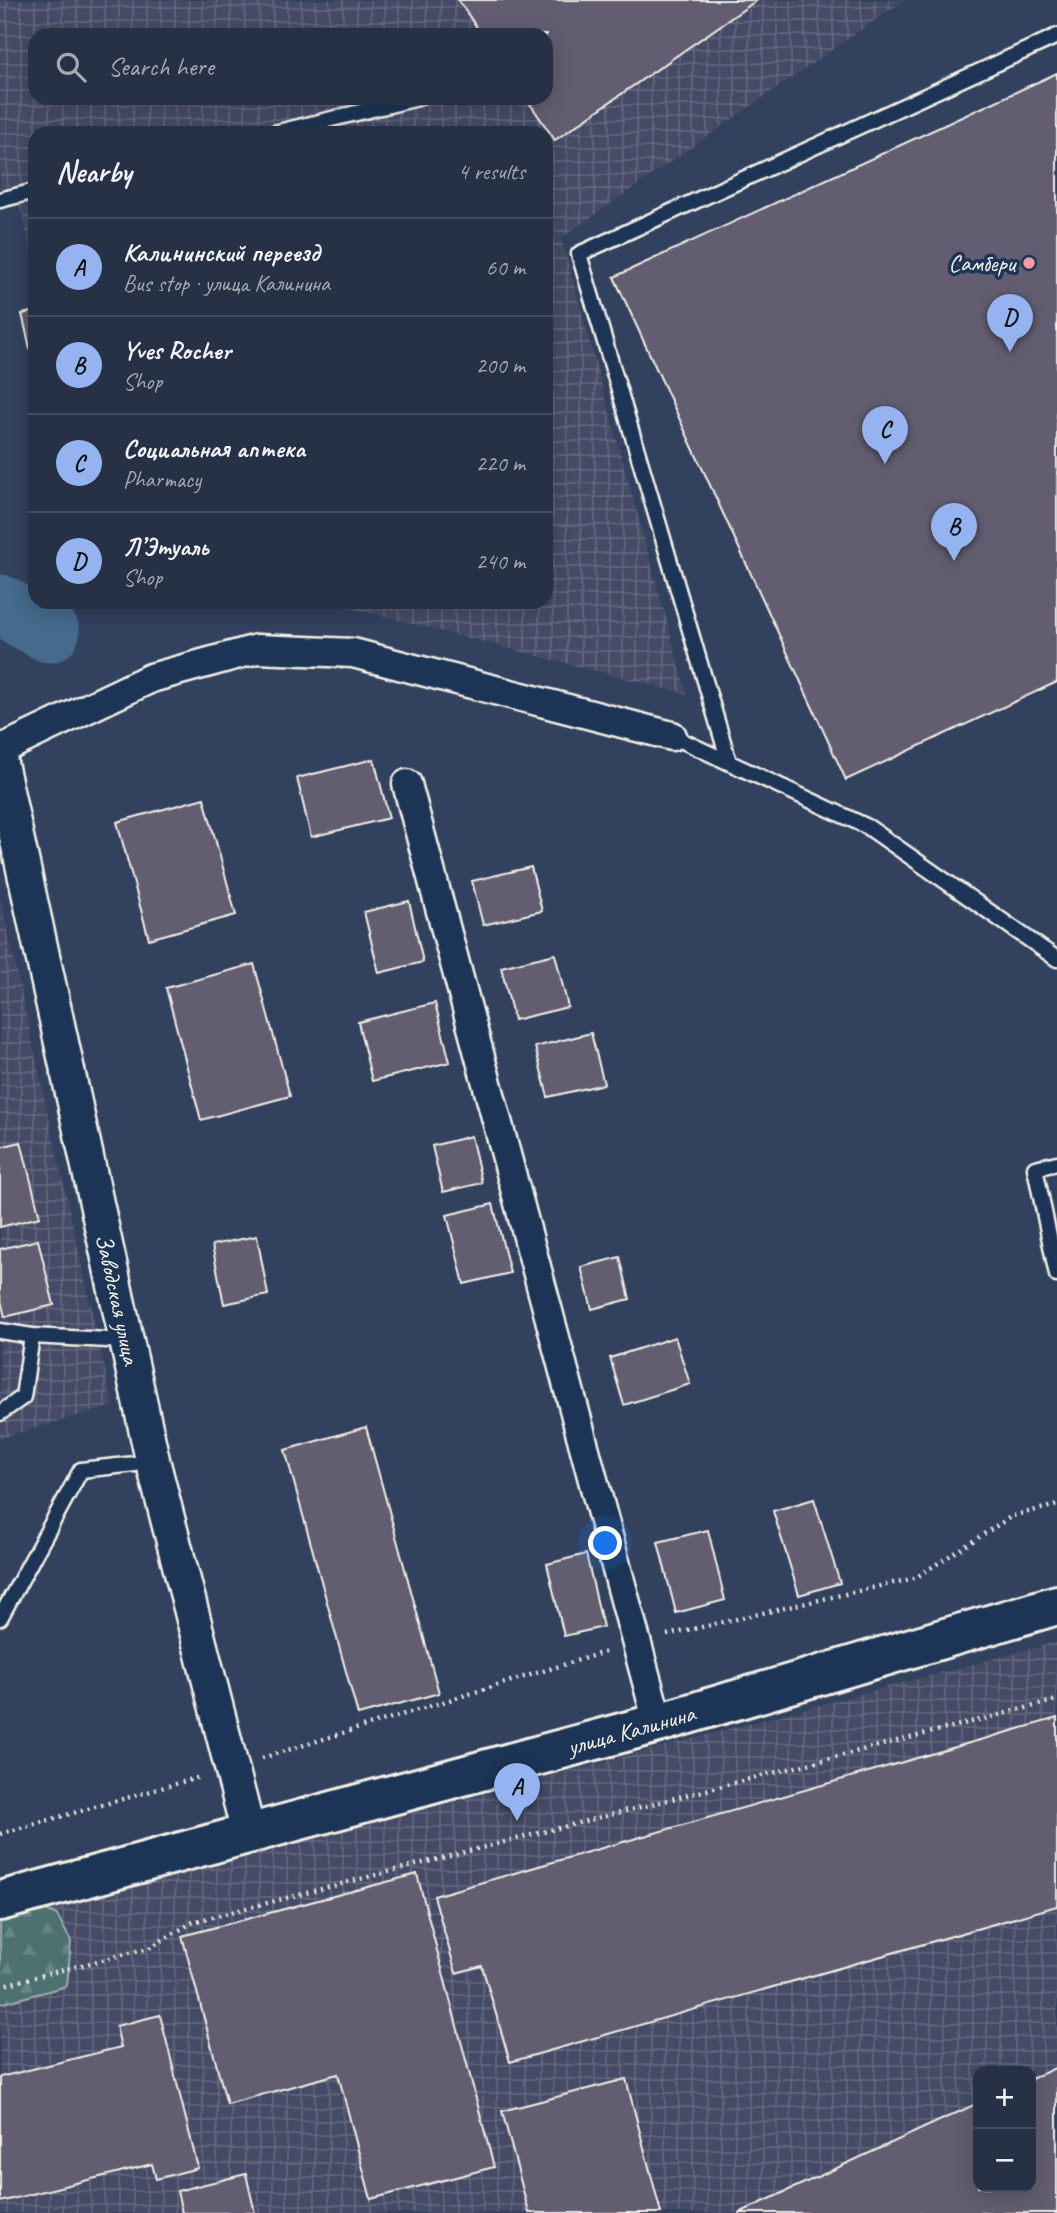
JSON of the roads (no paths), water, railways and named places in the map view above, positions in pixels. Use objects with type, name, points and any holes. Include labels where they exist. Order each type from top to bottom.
[{"type":"main road","name":"улица Калинина","points":[[0,1901],[658,1723],[1057,1605]]},
{"type":"street","points":[[0,750],[151,678],[257,649],[353,653],[672,736]]},
{"type":"street","name":"Заводская улица","points":[[0,761],[153,1462],[249,1835]]},
{"type":"street","points":[[407,784],[658,1723]]},
{"type":"lane","points":[[729,762],[579,254],[1057,36]]},
{"type":"lane","points":[[303,126],[389,105]]},
{"type":"lane","points":[[0,200],[28,193]]},
{"type":"lane","points":[[672,736],[868,827],[1057,959]]},
{"type":"lane","points":[[1057,1163],[1035,1168],[1057,1275]]},
{"type":"lane","points":[[0,1331],[32,1336],[127,1341]]},
{"type":"lane","points":[[0,1413],[23,1397],[32,1336]]},
{"type":"lane","points":[[0,1618],[81,1470],[153,1462]]},
{"type":"waterway","points":[[0,605],[49,632]]},
{"type":"place","name":"Самбери","points":[[1029,263]]},
{"type":"place","name":"Л’Этуаль","points":[[1010,352]]},
{"type":"place","name":"Социальная аптека","points":[[885,464]]},
{"type":"place","name":"Yves Rocher","points":[[954,561]]},
{"type":"place","name":"Калининский переезд","points":[[517,1821]]}]
